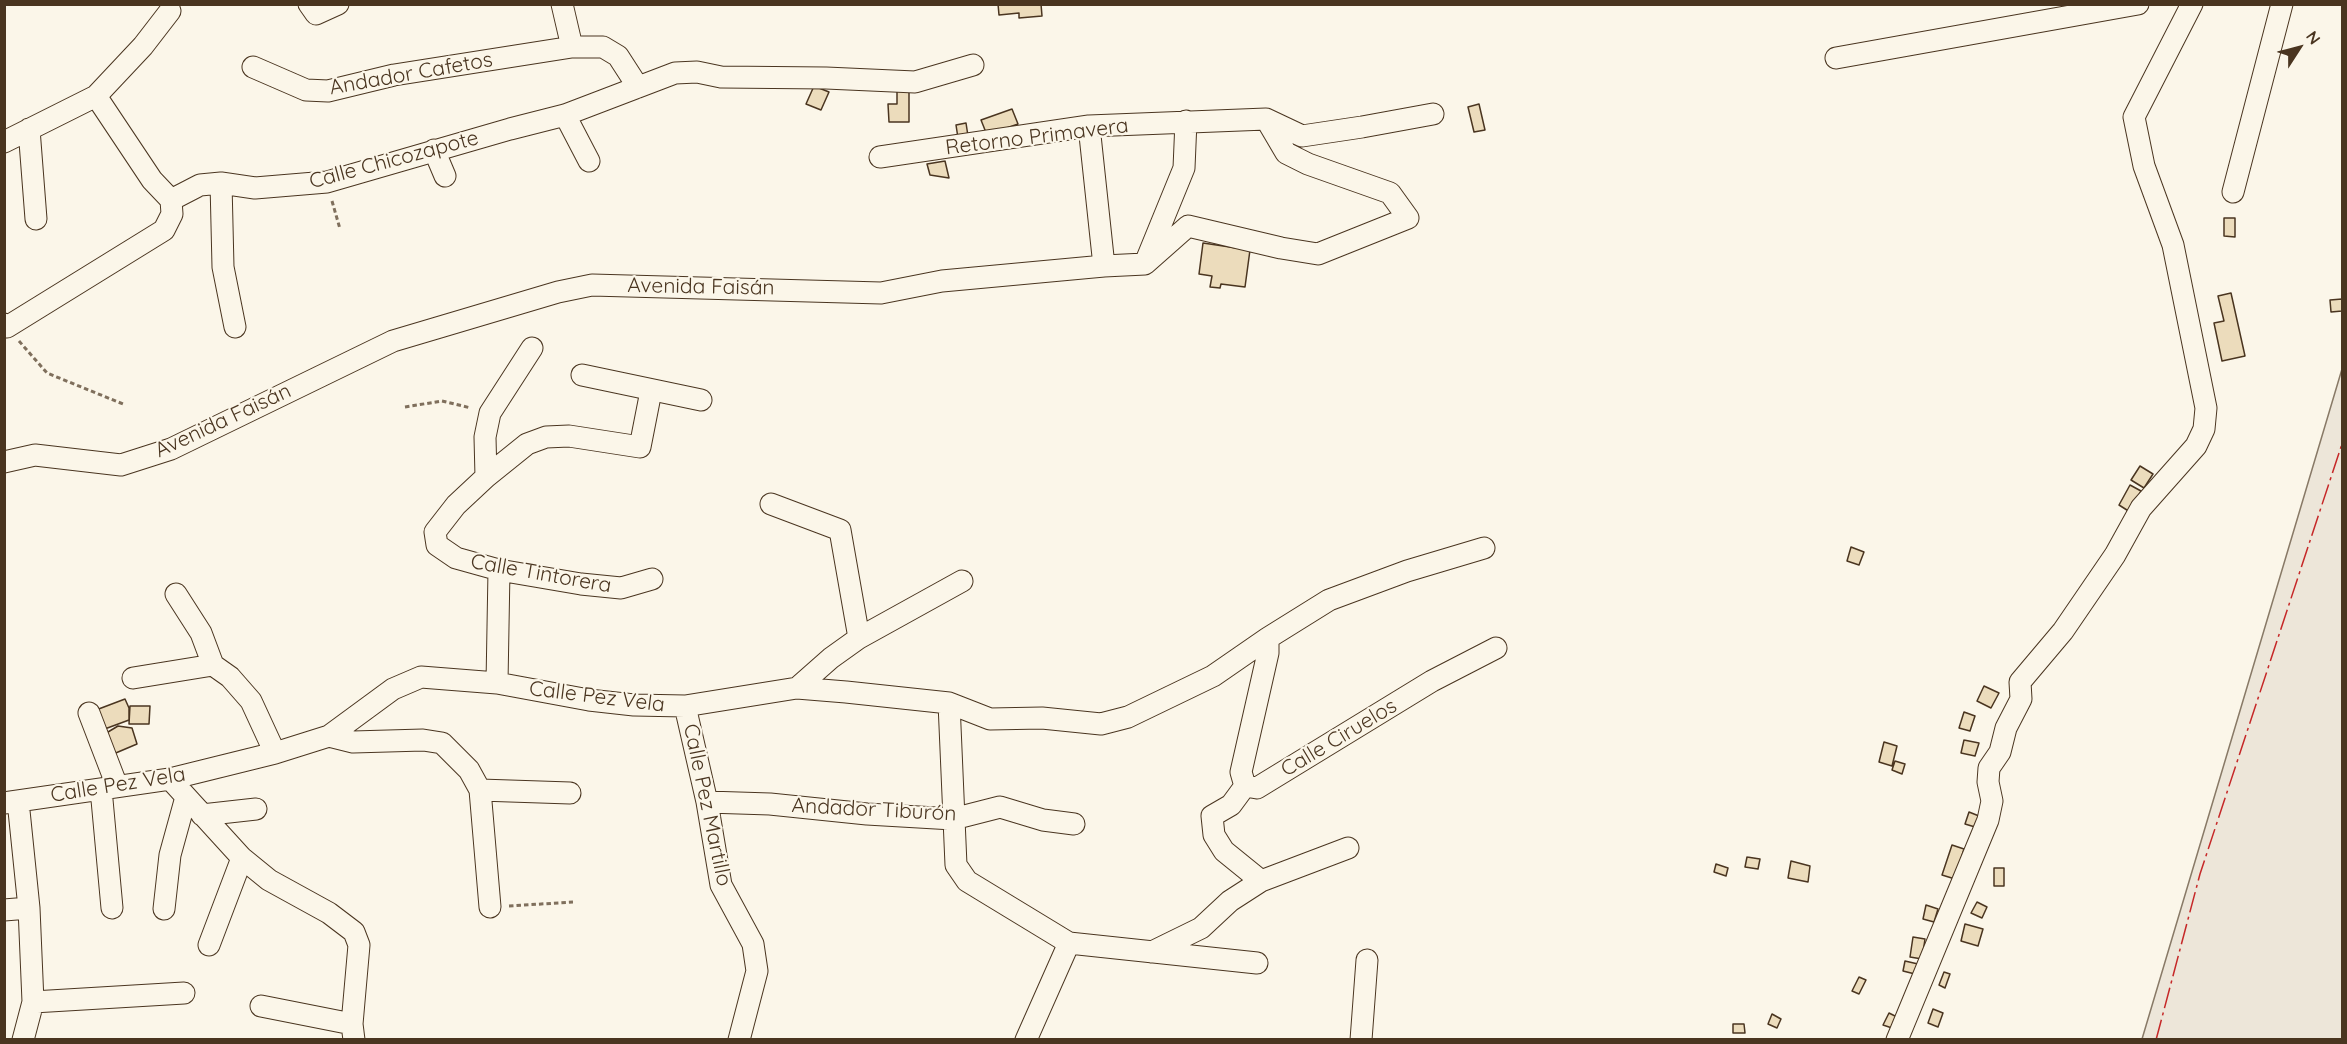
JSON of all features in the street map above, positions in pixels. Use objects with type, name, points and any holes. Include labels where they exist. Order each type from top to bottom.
[{"type":"street","points":[[309,4],[316,14],[338,4]]},
{"type":"street","points":[[562,4],[572,46]]},
{"type":"street","points":[[1836,58],[2138,4]]},
{"type":"street","points":[[1897,1040],[1988,820],[1992,801],[1988,782],[1989,768],[2000,752],[2006,728],[2021,699],[2020,682],[2063,631],[2115,555],[2141,508],[2196,446],[2204,429],[2206,408],[2173,245],[2144,166],[2134,117],[2192,4]]},
{"type":"street","points":[[2233,192],[2282,4]]},
{"type":"street","points":[[4,142],[96,96],[143,45],[170,11]]},
{"type":"street","name":"Andador Cafetos","points":[[253,67],[306,90],[328,91],[394,75],[572,46],[603,47],[618,56],[638,87]]},
{"type":"street","name":"Calle Chicozapote","points":[[171,200],[200,185],[221,183],[255,188],[327,182],[434,150],[565,115],[675,73],[697,72],[721,77],[915,82],[973,65]]},
{"type":"street","points":[[6,325],[164,230],[172,214],[171,200],[152,180],[96,96]]},
{"type":"street","points":[[1266,119],[1302,136],[1433,114]]},
{"type":"street","points":[[565,115],[589,161]]},
{"type":"street","points":[[1145,264],[1188,226],[1281,248],[1318,254],[1408,218],[1390,193],[1308,164],[1287,153],[1266,119]]},
{"type":"street","name":"Retorno Primavera","points":[[880,157],[1089,126],[1266,119]]},
{"type":"street","points":[[1145,264],[1184,168],[1186,121]]},
{"type":"street","points":[[1089,126],[1104,266]]},
{"type":"street","points":[[29,129],[36,219]]},
{"type":"street","points":[[434,150],[445,176]]},
{"type":"street","points":[[221,183],[223,267],[235,327]]},
{"type":"street","name":"Avenida Faisán","points":[[4,462],[35,455],[121,465],[171,448],[393,341],[558,292],[591,285],[881,293],[942,281],[1145,264]]},
{"type":"street","points":[[486,477],[485,437],[490,413],[532,348]]},
{"type":"street","points":[[582,375],[701,400]]},
{"type":"street","name":"Calle Tintorera","points":[[651,391],[640,447],[569,436],[546,437],[526,444],[486,477],[456,506],[435,532],[437,545],[456,558],[499,570],[580,584],[621,588],[652,579]]},
{"type":"street","points":[[771,504],[840,530],[859,638]]},
{"type":"street","name":"Calle Pez Vela","points":[[11,802],[170,779],[275,753],[329,736],[393,689],[421,677],[497,683],[589,700],[685,706],[797,688],[949,703],[990,719],[1042,718],[1101,724],[1128,717],[1213,676],[1329,600],[1407,571],[1484,548]]},
{"type":"street","points":[[497,683],[499,570]]},
{"type":"street","points":[[797,688],[831,658],[859,638],[962,581]]},
{"type":"street","points":[[176,594],[201,633],[213,665],[230,677],[251,701],[275,753]]},
{"type":"street","points":[[1261,880],[1224,851],[1214,836],[1212,816],[1231,805],[1245,786],[1241,772],[1268,653],[1268,638]]},
{"type":"street","name":"Calle Ciruelos","points":[[1245,786],[1257,788],[1432,681],[1496,648]]},
{"type":"street","points":[[133,678],[213,665]]},
{"type":"street","points":[[949,703],[956,865],[967,881],[1069,943],[1257,963]]},
{"type":"street","name":"Calle Pez Martillo","points":[[685,706],[707,802],[721,885],[753,944],[757,971],[739,1040]]},
{"type":"street","points":[[89,713],[109,788],[112,908]]},
{"type":"street","points":[[329,736],[352,742],[423,740],[442,743],[469,771],[480,790],[490,907]]},
{"type":"street","points":[[170,779],[242,858],[269,880],[329,913],[354,933],[359,945],[353,1032],[261,1006]]},
{"type":"street","points":[[480,790],[570,793]]},
{"type":"street","points":[[164,909],[170,855],[186,797]]},
{"type":"street","points":[[11,802],[30,908],[33,1002],[23,1040]]},
{"type":"street","name":"Andador Tiburón","points":[[707,802],[770,804],[867,814],[953,819],[1000,807],[1042,820],[1074,824]]},
{"type":"street","points":[[202,815],[256,809]]},
{"type":"street","points":[[1152,952],[1201,928],[1230,901],[1261,880],[1348,848]]},
{"type":"street","points":[[209,945],[242,858]]},
{"type":"street","points":[[4,910],[30,908]]},
{"type":"street","points":[[1026,1040],[1069,943]]},
{"type":"street","points":[[1361,1040],[1367,960]]},
{"type":"street","points":[[33,1002],[184,993]]},
{"type":"path","points":[[327,182],[340,230]]},
{"type":"path","points":[[6,325],[48,373],[123,404]]},
{"type":"path","points":[[405,407],[442,401],[490,413]]},
{"type":"path","points":[[490,907],[573,902]]},
{"type":"shaded area","points":[[2342,369],[2342,1039],[2142,1039]]},
{"type":"building","points":[[998,4],[1041,4],[1042,16],[1019,18],[1019,13],[999,15]]},
{"type":"building","points":[[814,86],[829,92],[821,110],[806,104]]},
{"type":"building","points":[[897,90],[909,90],[909,122],[889,122],[888,104],[897,104]]},
{"type":"building","points":[[1479,104],[1485,130],[1474,132],[1468,107]]},
{"type":"building","points":[[1012,109],[1018,124],[987,135],[981,120]]},
{"type":"building","points":[[966,123],[968,136],[958,138],[956,125]]},
{"type":"building","points":[[945,161],[949,178],[930,175],[927,164]]},
{"type":"building","points":[[2224,218],[2235,218],[2235,237],[2224,236]]},
{"type":"building","points":[[1203,243],[1250,250],[1245,287],[1221,284],[1220,288],[1210,287],[1212,276],[1199,274]]},
{"type":"building","points":[[2231,293],[2245,356],[2222,361],[2214,323],[2224,321],[2218,296]]},
{"type":"building","points":[[2342,299],[2342,311],[2331,312],[2330,300]]},
{"type":"building","points":[[2140,466],[2153,474],[2144,488],[2131,480]]},
{"type":"building","points":[[2130,485],[2141,491],[2130,512],[2119,505]]},
{"type":"building","points":[[1851,547],[1864,552],[1859,565],[1847,561]]},
{"type":"building","points":[[1984,686],[1999,693],[1991,708],[1977,701]]},
{"type":"building","points":[[125,699],[129,708],[129,720],[102,730],[96,710]]},
{"type":"building","points":[[130,706],[150,706],[149,724],[129,724]]},
{"type":"building","points":[[1964,712],[1975,716],[1970,731],[1959,728]]},
{"type":"building","points":[[118,726],[132,728],[137,744],[111,755],[103,735]]},
{"type":"building","points":[[1964,740],[1979,743],[1975,756],[1961,753]]},
{"type":"building","points":[[1884,742],[1897,746],[1892,766],[1879,762]]},
{"type":"building","points":[[1895,761],[1905,764],[1902,774],[1892,770]]},
{"type":"building","points":[[1969,812],[1979,816],[1975,827],[1965,824]]},
{"type":"building","points":[[1952,845],[1964,849],[1955,879],[1942,875]]},
{"type":"building","points":[[1747,857],[1760,859],[1758,869],[1745,867]]},
{"type":"building","points":[[1791,861],[1810,866],[1808,882],[1788,878]]},
{"type":"building","points":[[1716,864],[1728,868],[1726,876],[1714,872]]},
{"type":"building","points":[[1994,868],[2004,868],[2004,886],[1994,886]]},
{"type":"building","points":[[1977,902],[1987,907],[1982,918],[1971,913]]},
{"type":"building","points":[[1926,905],[1938,909],[1934,922],[1923,919]]},
{"type":"building","points":[[1965,924],[1983,929],[1978,946],[1961,941]]},
{"type":"building","points":[[1913,937],[1925,939],[1922,959],[1910,957]]},
{"type":"building","points":[[1905,961],[1918,964],[1915,974],[1903,971]]},
{"type":"building","points":[[1944,972],[1950,974],[1945,988],[1939,985]]},
{"type":"building","points":[[1859,977],[1866,980],[1859,994],[1852,991]]},
{"type":"building","points":[[1933,1009],[1943,1013],[1938,1027],[1928,1023]]},
{"type":"building","points":[[1889,1013],[1897,1017],[1892,1028],[1883,1025]]},
{"type":"building","points":[[1772,1014],[1781,1019],[1777,1028],[1768,1024]]},
{"type":"building","points":[[1733,1024],[1744,1024],[1745,1033],[1733,1033]]},
{"type":"power","points":[[2156,1040],[2200,874],[2342,444]]}]
